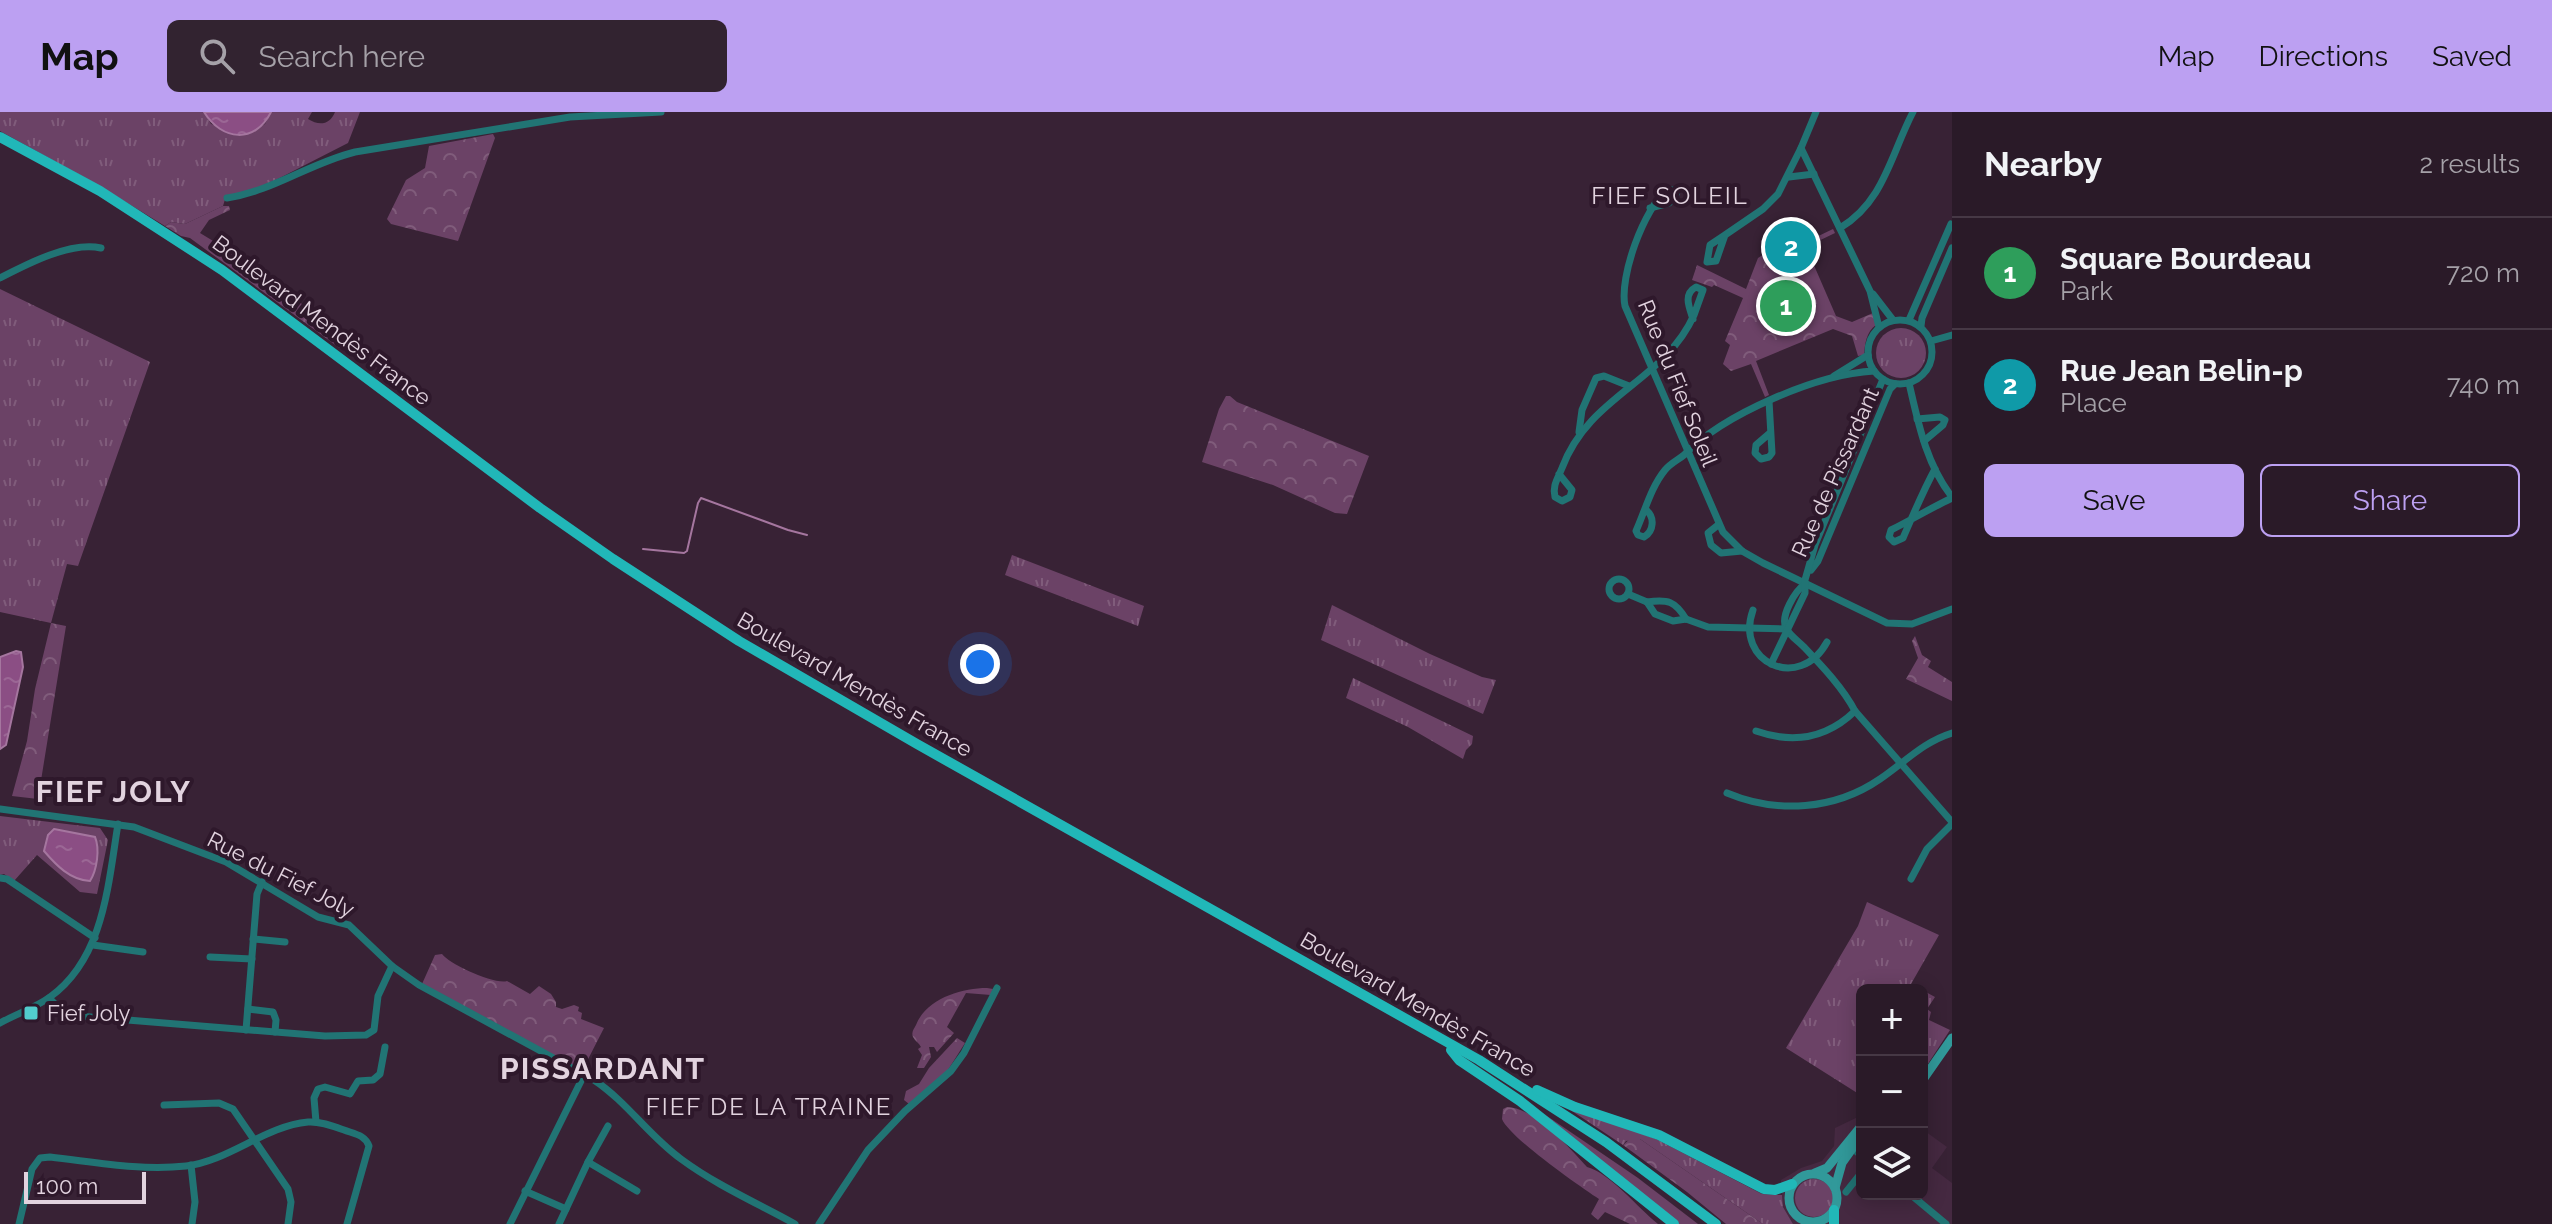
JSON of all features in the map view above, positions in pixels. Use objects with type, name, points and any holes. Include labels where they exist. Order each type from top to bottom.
[{"type":"main road","name":"Boulevard Mendès France","points":[[0,140],[98,196],[185,251],[541,516],[737,645],[886,733],[1451,1050],[1577,1128],[1707,1224]]},
{"type":"main road","name":"Boulevard Mendès France","points":[[0,140],[100,191],[199,254],[268,302],[540,508],[739,641],[903,737],[1479,1060],[1598,1136],[1716,1224]]},
{"type":"main road","points":[[1928,1072],[1952,1038]]},
{"type":"main road","points":[[1928,1079],[1952,1045]]},
{"type":"main road","points":[[1451,1050],[1459,1060],[1520,1101],[1674,1224]]},
{"type":"main road","points":[[1479,1060],[1484,1059],[1560,1101],[1659,1135],[1764,1189],[1775,1190],[1827,1168],[1856,1140]]},
{"type":"main road","points":[[1834,1224],[1839,1170],[1848,1146],[1860,1128]]},
{"type":"main road","points":[[1815,1174],[1825,1177],[1835,1188]]},
{"type":"main road","points":[[1792,1184],[1788,1201],[1798,1220],[1817,1223],[1834,1210]]},
{"type":"street","points":[[227,198],[261,191],[335,157],[355,152],[570,117],[661,112]]},
{"type":"street","points":[[1725,235],[1771,202],[1789,177],[1815,114],[1825,112]]},
{"type":"street","points":[[1840,228],[1857,217],[1873,199],[1909,114]]},
{"type":"street","points":[[1801,148],[1870,291],[1879,327]]},
{"type":"street","points":[[1789,177],[1814,174]]},
{"type":"street","name":"Rue du Fief Soleil","points":[[1650,208],[1623,290],[1625,306],[1718,525],[1742,551],[1879,620],[1895,625],[1912,624],[1952,609]]},
{"type":"street","points":[[1909,320],[1952,224]]},
{"type":"street","points":[[0,278],[29,264],[82,246],[101,248]]},
{"type":"street","points":[[1921,326],[1952,248]]},
{"type":"street","points":[[1926,284],[1934,287]]},
{"type":"street","points":[[1870,291],[1893,320]]},
{"type":"street","points":[[1579,432],[1676,347],[1693,319]]},
{"type":"street","points":[[1893,320],[1909,320],[1921,326],[1931,341],[1930,364],[1922,376],[1909,383],[1895,384],[1874,371],[1868,355],[1869,342],[1879,327],[1893,320]]},
{"type":"street","points":[[1931,341],[1952,335]]},
{"type":"street","points":[[1646,510],[1664,471],[1719,428],[1769,401],[1834,376],[1868,355]]},
{"type":"street","points":[[1834,376],[1874,371]]},
{"type":"street","points":[[1559,474],[1579,432],[1582,410],[1596,378],[1604,376],[1629,386]]},
{"type":"street","name":"Rue de Pissardant","points":[[1771,664],[1805,593],[1815,545],[1883,379]]},
{"type":"street","points":[[1909,383],[1924,441],[1935,469],[1952,498],[1911,520],[1935,469]]},
{"type":"street","name":"Rue de Pissardant","points":[[1808,575],[1818,561],[1890,389],[1895,384]]},
{"type":"street","points":[[1769,401],[1770,433]]},
{"type":"street","points":[[1917,419],[1940,417],[1945,420],[1924,441]]},
{"type":"street","name":"Rue du Fief Soleil","points":[[1718,525],[1708,533],[1711,545],[1721,553],[1742,551]]},
{"type":"street","points":[[1628,594],[1647,602],[1655,614],[1673,621],[1686,619],[1708,627],[1786,629],[1815,659],[1855,711],[1952,823],[1927,849],[1911,879]]},
{"type":"street","points":[[1647,602],[1661,599],[1678,606],[1686,619]]},
{"type":"street","points":[[1753,610],[1749,628],[1753,647],[1771,664],[1793,668],[1815,659],[1827,642]]},
{"type":"street","points":[[1756,731],[1783,738],[1808,737],[1834,727],[1855,711]]},
{"type":"street","points":[[1727,793],[1772,806],[1809,806],[1849,795],[1877,781],[1928,742],[1952,733]]},
{"type":"street","name":"Rue du Fief Joly","points":[[0,809],[118,824],[157,835],[226,862],[318,917],[349,925],[392,966],[426,990],[584,1075],[616,1096],[682,1160],[795,1224]]},
{"type":"street","points":[[0,1023],[49,998],[77,972],[94,942],[118,824]]},
{"type":"street","points":[[0,878],[7,879],[94,942],[143,952]]},
{"type":"street","points":[[246,1030],[258,888],[262,882]]},
{"type":"street","points":[[253,939],[285,942]]},
{"type":"street","points":[[210,957],[252,959]]},
{"type":"street","points":[[49,998],[66,1015],[325,1036],[369,1034],[375,1027],[378,996],[392,966]]},
{"type":"street","points":[[819,1224],[868,1150],[905,1111],[951,1071],[964,1053],[997,988]]},
{"type":"street","points":[[248,1009],[273,1012],[275,1032]]},
{"type":"street","points":[[316,1122],[314,1098],[318,1089],[325,1087],[350,1094],[358,1081],[373,1080],[380,1074],[385,1047]]},
{"type":"street","points":[[510,1224],[584,1075]]},
{"type":"street","points":[[164,1105],[227,1105],[288,1189],[291,1202],[288,1224]]},
{"type":"street","points":[[19,1224],[32,1169],[40,1158],[148,1168],[191,1165],[297,1124],[316,1122],[365,1138],[369,1146],[347,1224]]},
{"type":"street","points":[[559,1224],[608,1126]]},
{"type":"street","points":[[1848,1146],[1856,1152]]},
{"type":"street","points":[[588,1162],[637,1191]]},
{"type":"street","points":[[191,1165],[195,1202],[192,1224]]},
{"type":"street","points":[[1846,1192],[1856,1180]]},
{"type":"street","points":[[525,1191],[566,1209]]},
{"type":"street","points":[[1917,1200],[1946,1224]]},
{"type":"shaded area","points":[[1856,1118],[1856,1200],[1928,1200],[1928,1133],[1947,1147],[1932,1168],[1952,1183],[1952,1224],[1793,1224],[1783,1207],[1781,1180],[1801,1168],[1822,1161],[1834,1146],[1835,1128]]},
{"type":"green space","points":[[0,112],[204,112],[211,124],[244,134],[265,124],[271,112],[312,112],[308,119],[320,123],[330,120],[335,112],[360,112],[348,143],[262,187],[226,196],[223,206],[185,224],[171,222],[165,226],[0,131]]},
{"type":"green space","points":[[493,134],[495,138],[458,241],[391,224],[387,219],[406,180],[425,168],[429,146]]},
{"type":"green space","points":[[229,206],[230,210],[209,220],[200,233],[300,302],[355,349],[353,354],[338,347],[190,238],[165,226],[171,222],[185,224]]},
{"type":"green space","points":[[1803,229],[1808,241],[1833,229],[1835,233],[1806,247],[1836,316],[1852,322],[1873,313],[1876,325],[1868,335],[1864,355],[1858,356],[1852,336],[1833,329],[1756,361],[1769,395],[1765,397],[1751,364],[1731,371],[1723,364],[1730,345],[1725,341],[1743,298],[1714,285],[1692,280],[1697,265],[1746,289],[1758,258]]},
{"type":"green space","points":[[0,289],[150,362],[78,566],[67,564],[51,623],[0,612]]},
{"type":"green space","points":[[1901,328],[1919,335],[1926,353],[1919,371],[1901,378],[1883,371],[1876,353],[1883,335]]},
{"type":"green space","points":[[1226,396],[1369,456],[1347,514],[1335,513],[1273,485],[1202,462]]},
{"type":"green space","points":[[1012,555],[1144,606],[1138,626],[1005,575]]},
{"type":"green space","points":[[1332,605],[1430,654],[1496,680],[1483,714],[1321,640]]},
{"type":"green space","points":[[51,623],[66,626],[38,799],[12,796],[27,741],[35,689]]},
{"type":"green space","points":[[1915,636],[1922,655],[1931,661],[1928,667],[1952,682],[1952,701],[1906,679],[1918,658],[1912,641]]},
{"type":"green space","points":[[1353,678],[1473,736],[1463,759],[1408,727],[1346,698]]},
{"type":"green space","points":[[0,816],[100,828],[108,840],[97,894],[80,892],[37,855],[14,881],[4,874],[0,875]]},
{"type":"green space","points":[[1867,902],[1939,935],[1911,984],[1856,984],[1856,1092],[1786,1048],[1858,926]]},
{"type":"green space","points":[[442,954],[473,973],[507,981],[530,994],[539,986],[551,994],[556,1007],[579,1007],[581,1019],[604,1028],[582,1071],[422,984],[435,955]]},
{"type":"green space","points":[[993,989],[991,995],[966,993],[947,1027],[954,1033],[937,1052],[934,1047],[929,1047],[931,1057],[924,1068],[917,1068],[922,1055],[918,1049],[921,1047],[912,1034],[928,1008],[956,993]]},
{"type":"green space","points":[[1928,993],[1935,997],[1928,1008]]},
{"type":"green space","points":[[1928,1010],[1931,1012],[1929,1020],[1950,1030],[1928,1064]]},
{"type":"green space","points":[[957,1038],[965,1043],[946,1073],[909,1104],[904,1100],[906,1091],[919,1084],[929,1068]]},
{"type":"green space","points":[[1563,1105],[1656,1139],[1762,1194],[1782,1195],[1783,1207],[1793,1224],[1763,1224],[1640,1139],[1626,1141],[1623,1145]]},
{"type":"green space","points":[[1507,1107],[1539,1121],[1587,1167],[1614,1183],[1658,1224],[1630,1224],[1605,1212],[1598,1220],[1591,1214],[1599,1199],[1546,1161],[1507,1127],[1502,1119],[1503,1109]]},
{"type":"green space","points":[[1544,1114],[1638,1178],[1698,1224],[1678,1224]]},
{"type":"green space","points":[[1630,1139],[1640,1139],[1763,1224],[1726,1224],[1623,1145]]},
{"type":"green space","points":[[1814,1179],[1828,1184],[1833,1198],[1828,1212],[1814,1217],[1800,1212],[1795,1198],[1800,1184]]},
{"type":"water","points":[[204,112],[271,112],[256,130],[238,135],[220,129]]},
{"type":"water","points":[[21,652],[23,667],[6,745],[0,749],[0,657]]},
{"type":"water","points":[[54,829],[95,837],[97,859],[90,881],[70,875],[44,851],[48,835]]},
{"type":"waterway","points":[[643,549],[687,551],[701,498],[807,535]]},
{"type":"place","name":"Rue Jean Belin-p","points":[[1791,247]]},
{"type":"place","name":"Square Bourdeau","points":[[1786,306]]},
{"type":"place","name":"Fief Joly","points":[[31,1013]]},
{"type":"district","name":"FIEF SOLEIL","points":[[1670,196]]},
{"type":"district","name":"FIEF JOLY","points":[[114,792]]},
{"type":"district","name":"PISSARDANT","points":[[603,1069]]},
{"type":"district","name":"FIEF DE LA TRAINE","points":[[769,1107]]}]
